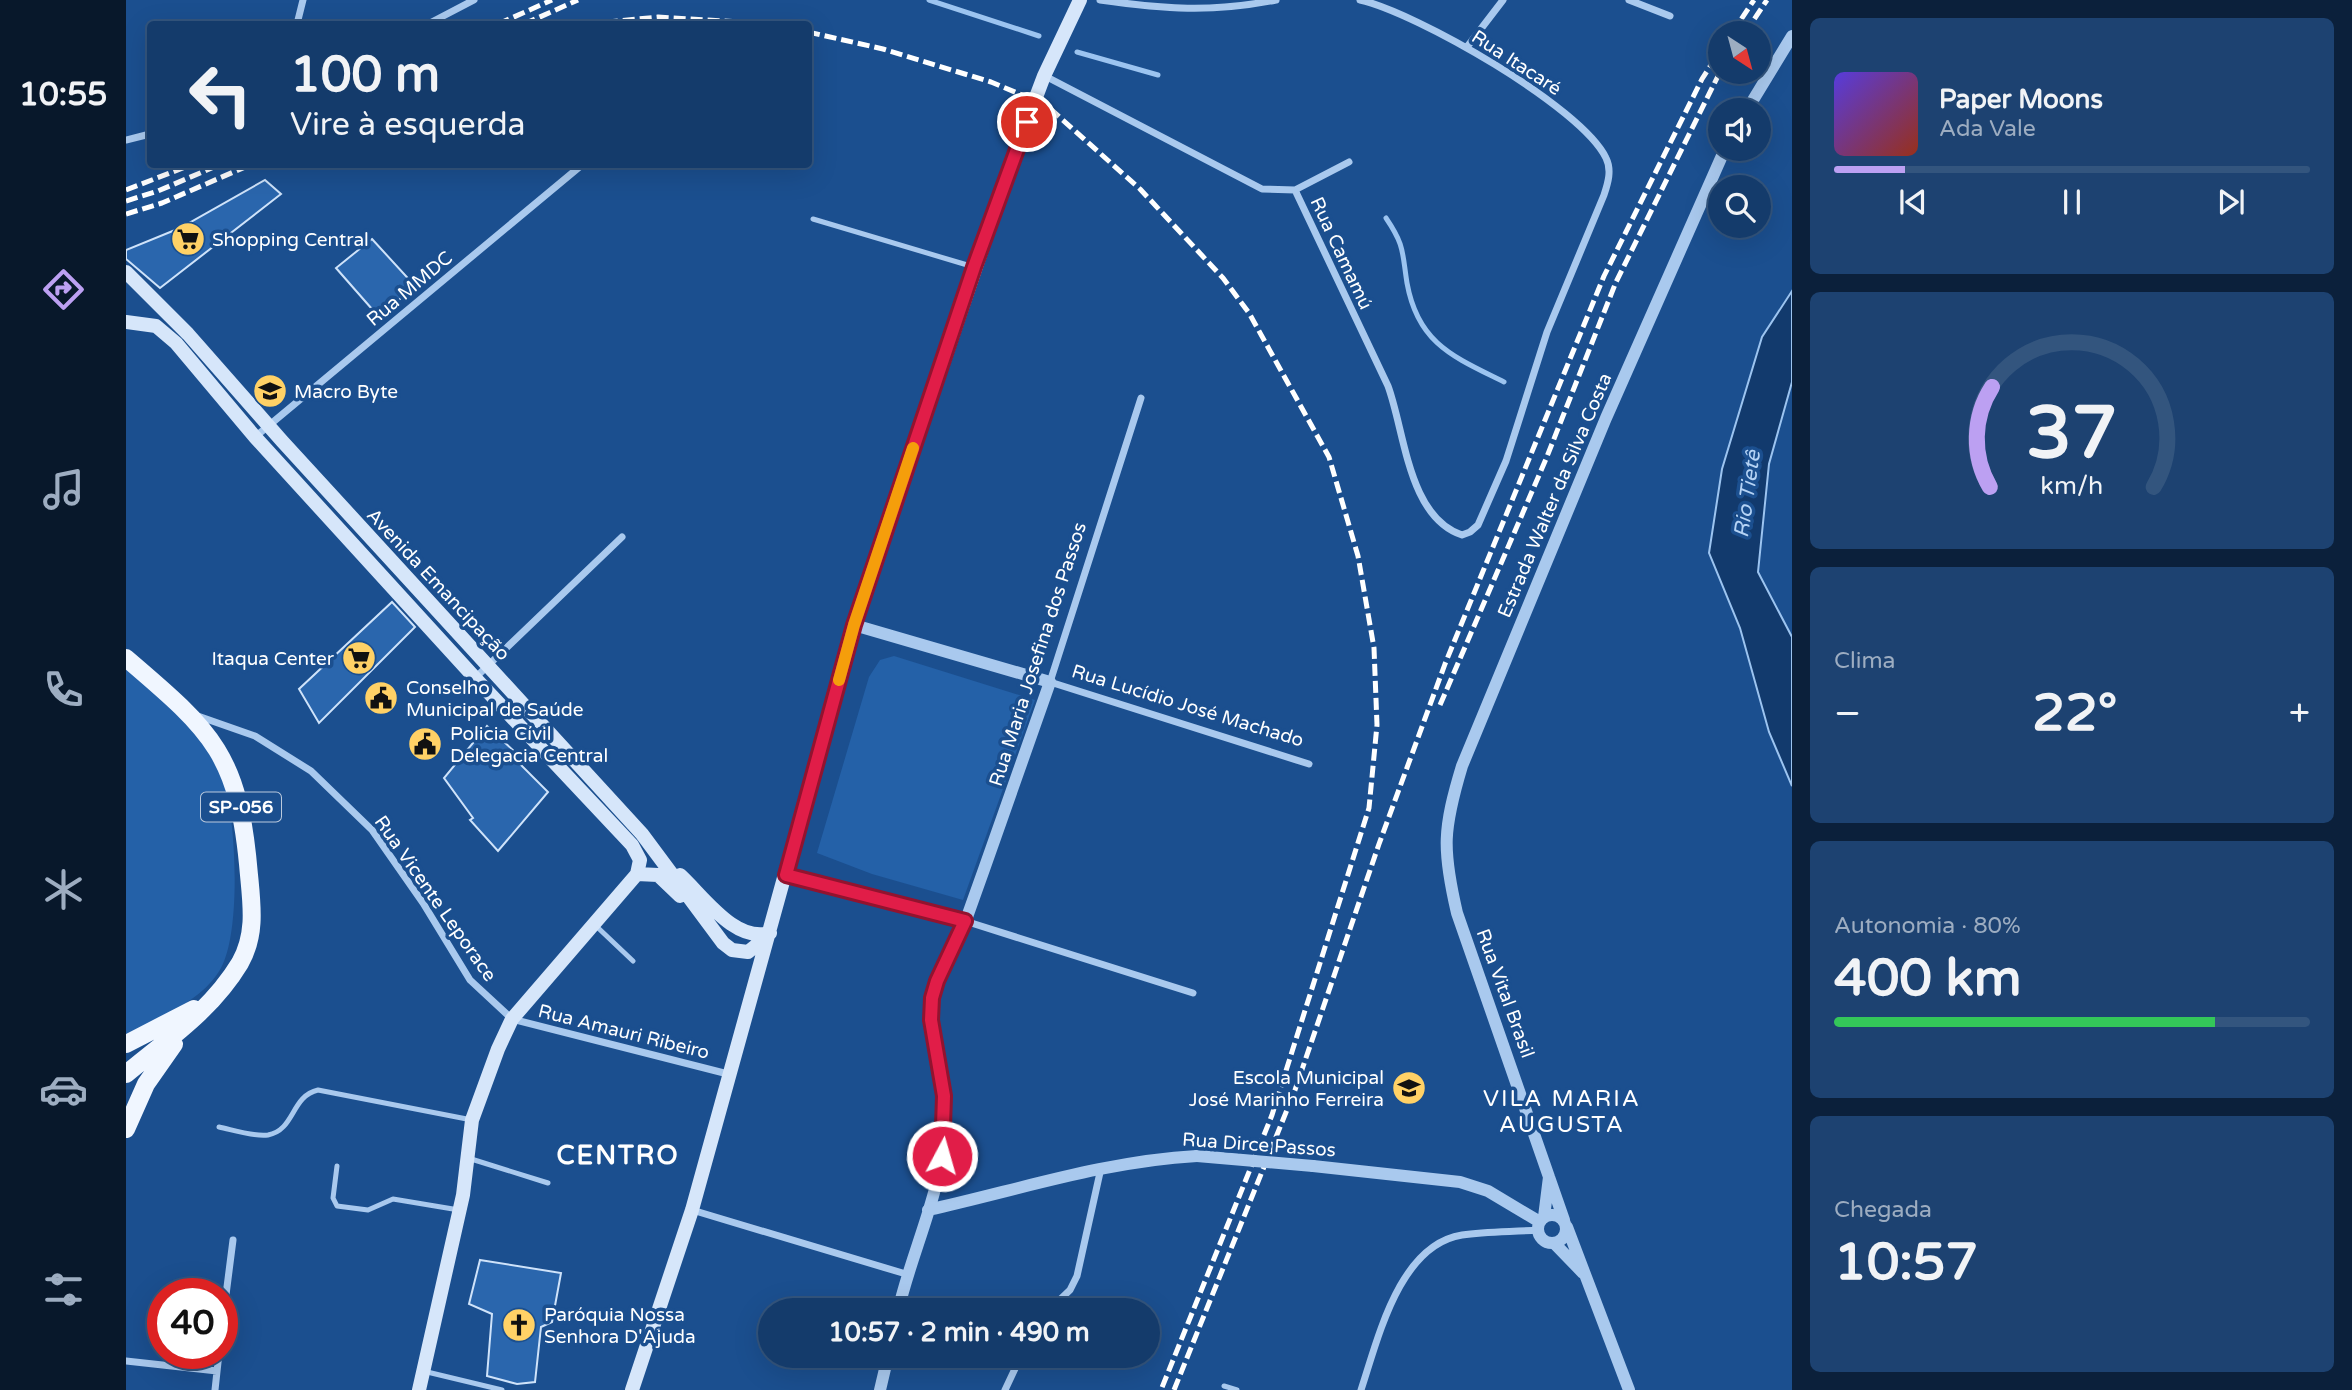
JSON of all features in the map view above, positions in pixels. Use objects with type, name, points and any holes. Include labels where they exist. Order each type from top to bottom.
[{"type":"main road","points":[[632,1390],[692,1210],[854,625],[974,267],[1044,76],[1080,0]]},
{"type":"main road","name":"Avenida Emancipação","points":[[126,272],[177,322],[268,426],[661,858],[703,919],[732,950],[748,952]]},
{"type":"main road","name":"Avenida Emancipação","points":[[126,321],[145,323],[165,332],[176,343],[255,437],[632,845],[640,860],[637,874]]},
{"type":"main road","name":"SP-056","points":[[126,658],[191,713],[216,744],[230,772],[240,803],[247,843],[252,909],[250,939],[221,992],[192,1022],[151,1076],[126,1129]]},
{"type":"main road","points":[[661,858],[743,933],[758,937],[770,933]]},
{"type":"main road","points":[[419,1390],[460,1210],[472,1120],[512,1019],[637,874],[658,875],[703,919]]},
{"type":"main road","points":[[755,983],[748,952],[763,943],[770,933]]},
{"type":"main road","points":[[126,1044],[190,1012],[221,992]]},
{"type":"main road","points":[[126,1074],[192,1022]]},
{"type":"street","points":[[298,21],[303,0]]},
{"type":"street","points":[[434,21],[474,0]]},
{"type":"street","points":[[1100,0],[1201,10],[1231,9],[1276,0]]},
{"type":"street","name":"Rua Itacaré","points":[[1360,0],[1402,13],[1467,47],[1561,111],[1599,148],[1607,160],[1609,177],[1604,195],[1546,332],[1492,496],[1478,524],[1462,535]]},
{"type":"street","points":[[1467,47],[1503,0]]},
{"type":"street","points":[[1629,0],[1670,16]]},
{"type":"street","points":[[1754,98],[1792,36]]},
{"type":"street","name":"Rua Camamú","points":[[1044,76],[1239,179],[1262,189],[1295,190],[1388,387],[1398,414],[1410,474],[1442,525],[1462,535]]},
{"type":"street","points":[[126,140],[147,135]]},
{"type":"street","name":"Estrada Walter da Silva Costa","points":[[1446,864],[1447,816],[1462,766],[1606,418],[1720,161]]},
{"type":"street","points":[[1295,190],[1349,162]]},
{"type":"street","name":"Rua MMDC","points":[[255,437],[578,168]]},
{"type":"street","name":"Rua Maria Josefina dos Passos","points":[[901,1298],[906,1274],[929,1210],[945,1127],[944,1096],[931,1020],[932,998],[937,981],[965,921],[1050,682],[1141,398]]},
{"type":"street","points":[[475,678],[621,537]]},
{"type":"street","name":"Rua Lucídio José Machado","points":[[854,625],[1050,682],[1309,764]]},
{"type":"street","name":"Rua Vicente Leporace","points":[[191,713],[255,736],[312,771],[372,830],[423,903],[470,980],[512,1019]]},
{"type":"street","name":"Rua Vital Brasil","points":[[1446,864],[1457,913],[1566,1224],[1629,1390]]},
{"type":"street","points":[[786,875],[965,921],[1193,993]]},
{"type":"street","name":"Rua Amauri Ribeiro","points":[[512,1019],[728,1074]]},
{"type":"street","name":"Rua Dirce Passos","points":[[929,1210],[1101,1167],[1145,1159],[1197,1156],[1460,1182],[1488,1191],[1541,1223]]},
{"type":"street","points":[[1062,1298],[1070,1290],[1077,1276],[1101,1167]]},
{"type":"street","name":"Rua Vital Brasil","points":[[1541,1223],[1549,1174]]},
{"type":"street","points":[[692,1210],[906,1274]]},
{"type":"street","points":[[1361,1390],[1389,1306],[1410,1270],[1432,1247],[1460,1235],[1541,1223],[1551,1214],[1566,1224],[1561,1240],[1546,1242],[1541,1223]]},
{"type":"street","points":[[228,1278],[233,1240]]},
{"type":"street","name":"Rua Vital Brasil","points":[[1554,1243],[1588,1278]]},
{"type":"street","points":[[126,1361],[217,1371],[215,1390]]},
{"type":"street","points":[[880,1390],[885,1368]]},
{"type":"street","points":[[1005,1390],[1015,1368]]},
{"type":"lane","points":[[813,219],[974,267]]},
{"type":"lane","points":[[593,923],[633,961]]},
{"type":"lane","points":[[219,1127],[265,1136],[278,1132],[285,1126],[300,1098],[307,1092],[318,1090],[472,1120]]},
{"type":"lane","points":[[467,1158],[548,1183]]},
{"type":"lane","points":[[337,1166],[333,1198],[337,1206],[368,1210],[393,1199],[460,1210]]},
{"type":"lane","points":[[422,1371],[502,1390]]},
{"type":"lane","points":[[1224,1385],[1237,1390]]},
{"type":"shaded area","points":[[894,656],[1035,700],[963,900],[872,874],[817,853],[869,677],[880,660]]},
{"type":"shaded area","points":[[126,668],[190,718],[214,755],[227,792],[235,872],[228,950],[213,980],[191,1000],[126,1034]]},
{"type":"water","name":"Rio Tietê","points":[[1792,291],[1792,382],[1769,464],[1758,572],[1792,637],[1792,786],[1769,732],[1740,628],[1709,553],[1722,469],[1762,337]]},
{"type":"building","name":"Shopping Central","points":[[265,180],[281,194],[160,288],[126,259],[126,250],[180,228]]},
{"type":"building","points":[[372,239],[415,286],[379,317],[336,268]]},
{"type":"building","name":"Itaqua Center","points":[[392,602],[415,627],[319,723],[299,689]]},
{"type":"building","points":[[487,726],[515,752],[512,756],[548,792],[498,851],[470,820],[473,818],[444,778]]},
{"type":"building","name":"Paróquia Nossa Senhora D'Ajuda","points":[[480,1260],[561,1273],[552,1322],[541,1327],[535,1382],[517,1384],[487,1376],[492,1314],[469,1304]]},
{"type":"waterway","points":[[929,0],[1039,36]]},
{"type":"waterway","points":[[1077,52],[1158,75]]},
{"type":"waterway","points":[[1386,218],[1402,249],[1412,304],[1429,335],[1454,356],[1504,382]]},
{"type":"railway","points":[[505,21],[552,0]]},
{"type":"railway","points":[[531,21],[578,0]]},
{"type":"railway","points":[[1740,21],[1754,0]]},
{"type":"railway","points":[[1753,21],[1767,0]]},
{"type":"railway","points":[[619,21],[658,17],[723,21]]},
{"type":"railway","points":[[812,33],[883,49],[991,82],[1046,105],[1140,189],[1223,278],[1249,313],[1329,457],[1358,556],[1374,648],[1377,725],[1369,808],[1272,1115],[1161,1390]]},
{"type":"railway","points":[[1174,1390],[1295,1090],[1379,844],[1445,664],[1604,276],[1708,70]]},
{"type":"railway","points":[[1440,705],[1546,459],[1616,282],[1714,84]]},
{"type":"railway","points":[[126,190],[183,168]]},
{"type":"railway","points":[[126,201],[158,191],[212,168]]},
{"type":"railway","points":[[126,214],[162,203],[243,168]]},
{"type":"slow traffic","points":[[839,680],[854,625],[913,448]]},
{"type":"place","name":"Shopping Central","points":[[188,239]]},
{"type":"place","name":"Macro Byte","points":[[270,391]]},
{"type":"place","name":"Itaqua Center","points":[[359,658]]},
{"type":"place","name":"Conselho Municipal de Saúde","points":[[381,698]]},
{"type":"place","name":"Policia Cívil Delegacia Central","points":[[425,744]]},
{"type":"place","name":"Escola Municipal José Marinho Ferreira","points":[[1409,1088]]},
{"type":"place","name":"Paróquia Nossa Senhora D'Ajuda","points":[[519,1325]]},
{"type":"district","name":"VILA MARIA AUGUSTA","points":[[1562,1111]]},
{"type":"district","name":"CENTRO","points":[[618,1155]]},
{"type":"route","points":[[942,1156],[944,1096],[931,1020],[932,998],[937,981],[965,921],[786,875],[854,625],[974,267],[1027,122]]}]
